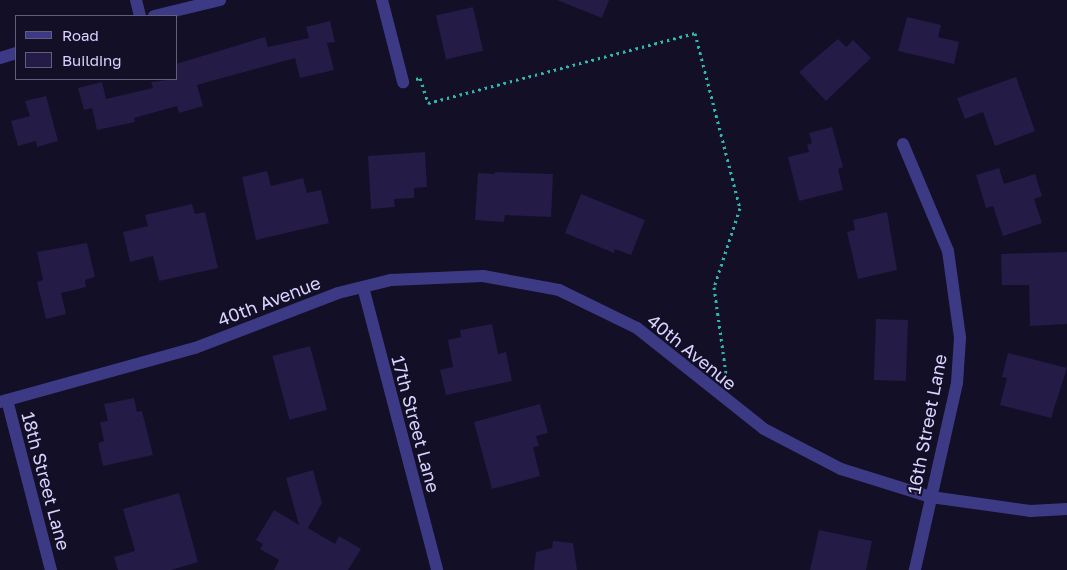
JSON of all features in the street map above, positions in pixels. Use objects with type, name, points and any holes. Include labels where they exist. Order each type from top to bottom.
[{"type":"street","points":[[136,0],[140,15]]},
{"type":"street","points":[[158,15],[220,0]]},
{"type":"street","points":[[382,0],[403,82]]},
{"type":"street","points":[[0,58],[15,53]]},
{"type":"street","name":"16th Street Lane","points":[[903,144],[948,251],[960,338],[956,383],[915,570]]},
{"type":"street","name":"40th Avenue","points":[[3,401],[195,348],[338,293],[391,280],[483,276],[559,290],[638,328],[676,356],[725,401],[764,429],[841,469],[932,497],[1030,511],[1067,509]]},
{"type":"street","name":"17th Street Lane","points":[[363,287],[437,569]]},
{"type":"street","name":"18th Street Lane","points":[[3,401],[51,570]]},
{"type":"path","points":[[403,82],[420,78],[428,103],[695,34],[740,208],[714,287],[727,380],[725,401]]},
{"type":"building","points":[[557,0],[609,0],[602,18]]},
{"type":"building","points":[[473,7],[483,51],[446,59],[436,16]]},
{"type":"building","points":[[907,17],[941,25],[938,37],[959,42],[954,64],[898,51]]},
{"type":"building","points":[[330,21],[335,42],[327,43],[334,70],[300,78],[295,58],[197,85],[203,106],[179,113],[177,106],[134,118],[135,122],[97,130],[92,108],[84,110],[78,88],[102,82],[106,99],[153,88],[151,82],[178,80],[178,63],[265,37],[268,47],[309,38],[306,27]]},
{"type":"building","points":[[838,39],[846,47],[853,40],[871,58],[826,101],[799,72]]},
{"type":"building","points":[[1016,77],[1035,131],[995,146],[983,112],[965,119],[957,98]]},
{"type":"building","points":[[46,96],[58,141],[37,147],[36,141],[18,146],[11,121],[30,116],[25,101]]},
{"type":"building","points":[[832,127],[843,167],[838,169],[843,190],[799,201],[788,157],[809,152],[807,145],[812,143],[809,133]]},
{"type":"building","points":[[425,152],[427,187],[414,188],[414,198],[394,199],[395,207],[371,209],[368,156]]},
{"type":"building","points":[[999,168],[1004,184],[1035,174],[1042,196],[1034,199],[1042,223],[1003,236],[993,206],[986,208],[976,175]]},
{"type":"building","points":[[267,171],[271,186],[303,178],[307,193],[321,190],[329,223],[256,240],[242,177]]},
{"type":"building","points":[[495,172],[553,174],[551,217],[505,215],[504,222],[475,220],[478,173],[495,174]]},
{"type":"building","points":[[581,194],[645,220],[631,255],[615,249],[614,253],[565,233]]},
{"type":"building","points":[[192,204],[195,214],[205,212],[218,268],[159,281],[153,256],[130,262],[123,232],[148,226],[145,215]]},
{"type":"building","points":[[887,212],[897,270],[858,279],[847,232],[855,230],[853,220]]},
{"type":"building","points":[[87,243],[95,277],[85,280],[86,287],[61,293],[66,314],[46,319],[37,282],[43,280],[37,252]]},
{"type":"building","points":[[1067,252],[1067,324],[1030,326],[1029,285],[1002,285],[1001,254]]},
{"type":"building","points":[[876,319],[908,320],[906,381],[874,380]]},
{"type":"building","points":[[492,324],[498,354],[506,352],[512,381],[446,395],[440,370],[453,367],[448,340],[461,337],[460,330]]},
{"type":"building","points":[[310,346],[327,410],[289,420],[272,356]]},
{"type":"building","points":[[1008,353],[1067,368],[1051,418],[1000,405],[1007,378],[1002,377]]},
{"type":"building","points":[[134,398],[137,412],[142,411],[153,455],[103,466],[98,443],[104,441],[100,422],[108,421],[104,404]]},
{"type":"building","points":[[540,404],[548,433],[536,436],[539,446],[533,447],[540,476],[492,489],[474,422]]},
{"type":"building","points":[[313,470],[322,503],[308,528],[335,544],[339,536],[361,549],[348,570],[274,570],[279,560],[260,549],[263,544],[256,540],[274,510],[299,525],[286,478]]},
{"type":"building","points":[[179,493],[198,562],[171,570],[118,570],[114,557],[135,551],[123,509]]},
{"type":"building","points":[[819,530],[872,541],[866,570],[810,570]]},
{"type":"building","points":[[553,541],[573,543],[577,570],[534,570],[536,552],[552,548]]}]
